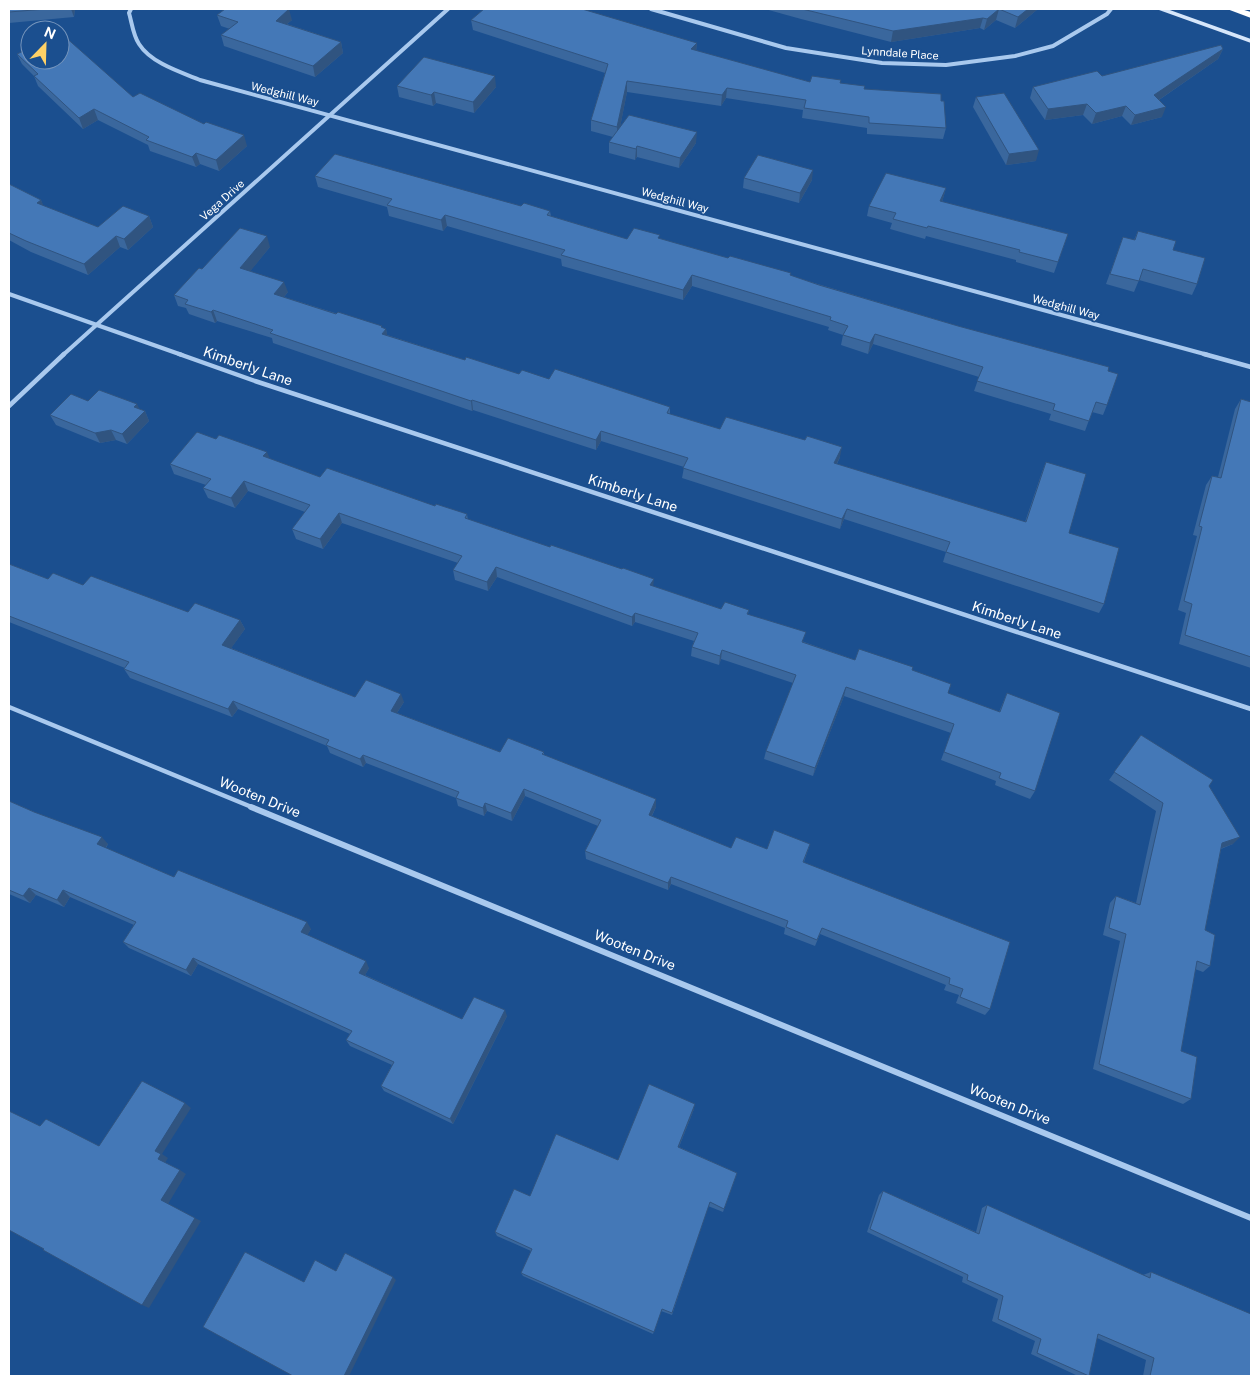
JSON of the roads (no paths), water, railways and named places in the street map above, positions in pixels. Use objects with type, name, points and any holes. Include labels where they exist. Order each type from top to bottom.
[{"type":"highway","points":[[1232,9],[1251,15]]},
{"type":"main road","points":[[1161,9],[1251,41]]},
{"type":"street","name":"Wedghill Way","points":[[131,9],[129,13],[138,45],[148,55],[176,71],[216,85],[330,114],[1251,368]]},
{"type":"street","name":"Vega Drive","points":[[9,406],[95,325],[448,9]]},
{"type":"street","name":"Lynndale Place","points":[[651,9],[786,48],[882,63],[946,65],[1015,56],[1052,46],[1077,33],[1107,14],[1111,9]]},
{"type":"street","name":"Kimberly Lane","points":[[9,294],[255,381],[1251,709]]},
{"type":"street","name":"Wooten Drive","points":[[9,707],[1251,1218]]}]
